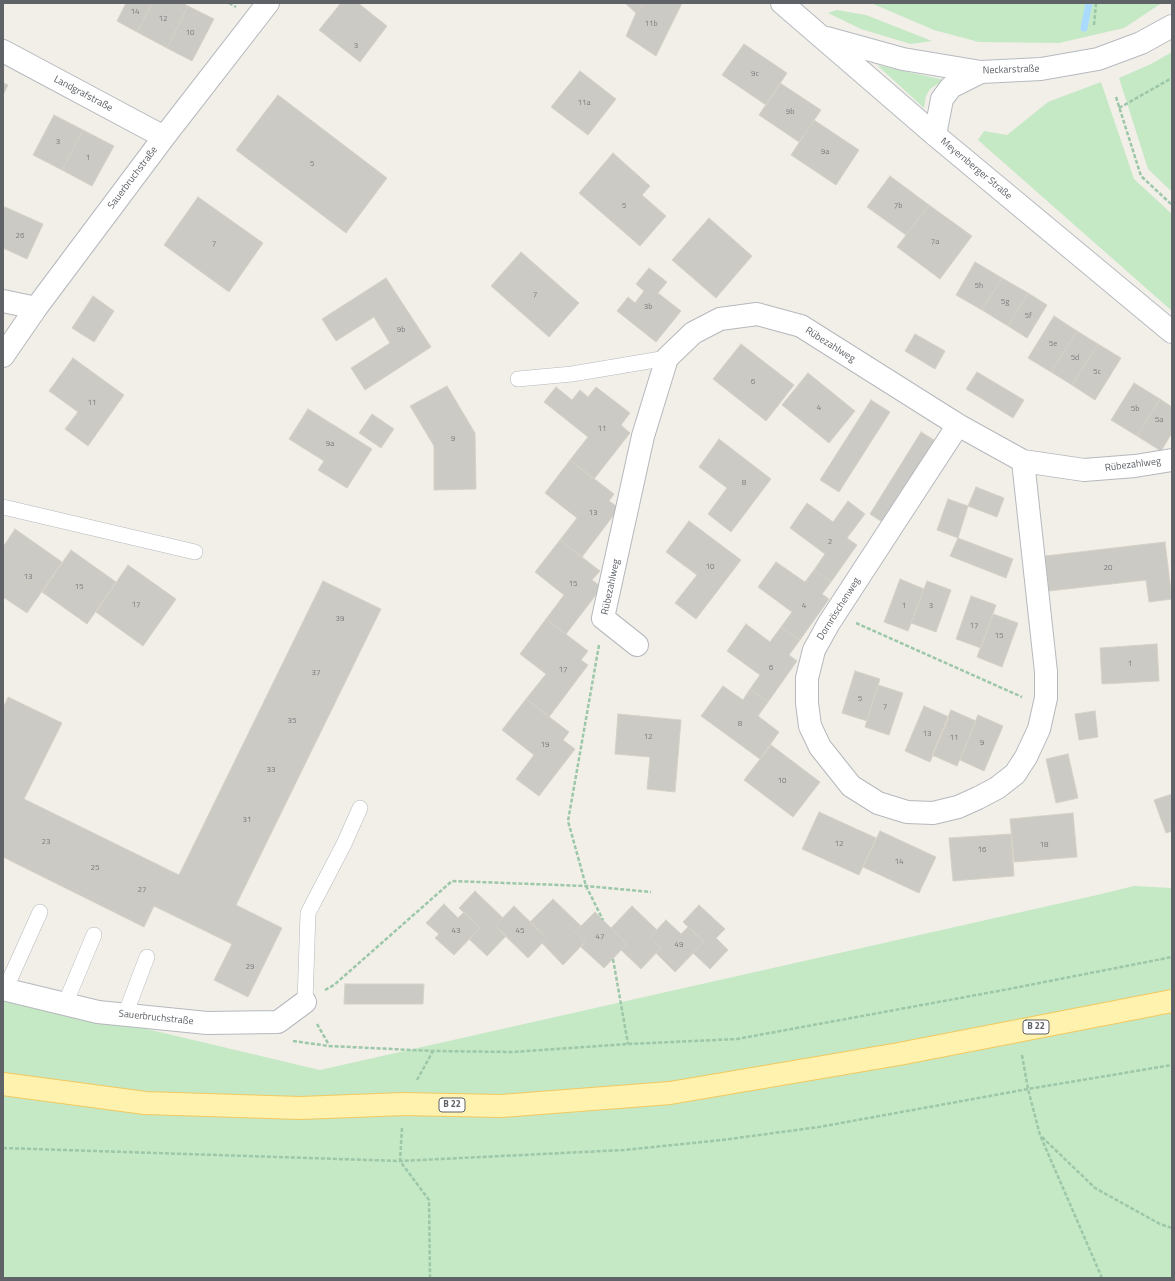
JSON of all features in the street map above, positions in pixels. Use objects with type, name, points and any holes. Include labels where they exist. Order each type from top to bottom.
[{"type":"main road","name":"B 22","points":[[3,1084],[145,1104],[300,1108],[404,1104],[501,1106],[670,1093],[899,1054],[1172,1001]]},
{"type":"street","name":"Sauerbruchstraße","points":[[3,356],[36,308],[164,137],[268,3]]},
{"type":"street","name":"Meyernberger Straße","points":[[782,3],[935,135],[1172,332]]},
{"type":"street","name":"Neckarstraße","points":[[821,36],[903,59],[981,72],[1041,69],[1098,59],[1140,43],[1172,26]]},
{"type":"street","name":"Landgrafstraße","points":[[3,51],[164,137]]},
{"type":"street","points":[[935,135],[942,99],[951,87],[981,72]]},
{"type":"street","points":[[3,301],[36,308]]},
{"type":"street","name":"Rübezahlweg","points":[[637,645],[603,618],[643,436],[667,358],[693,333],[720,319],[757,314],[801,326],[958,424],[1023,461],[1084,470],[1135,466],[1172,460]]},
{"type":"street","name":"Dornröschenweg","points":[[958,424],[835,614],[814,650],[807,678],[807,703],[810,726],[820,747],[851,786],[878,803],[907,812],[933,813],[958,807],[997,788],[1015,774],[1026,757],[1039,729],[1046,698],[1046,672],[1023,461]]},
{"type":"street","name":"Sauerbruchstraße","points":[[4,989],[98,1012],[207,1024],[278,1022],[305,1002]]},
{"type":"lane","points":[[518,379],[572,374],[667,358]]},
{"type":"lane","points":[[3,507],[196,552]]},
{"type":"lane","points":[[305,1002],[308,913],[344,844],[360,808]]},
{"type":"lane","points":[[4,989],[40,912]]},
{"type":"lane","points":[[65,1004],[94,935]]},
{"type":"lane","points":[[125,1015],[147,957]]},
{"type":"path","points":[[1094,25],[1096,3]]},
{"type":"path","points":[[1119,108],[1172,78]]},
{"type":"path","points":[[1116,97],[1141,176],[1172,205]]},
{"type":"path","points":[[835,614],[1044,707]]},
{"type":"path","points":[[603,618],[568,821],[586,886],[603,920]]},
{"type":"path","points":[[305,1002],[334,985],[452,881],[586,886],[651,892]]},
{"type":"path","points":[[290,1041],[329,1046],[433,1051],[513,1052],[628,1044],[737,1039],[1172,957]]},
{"type":"path","points":[[613,959],[628,1044]]},
{"type":"path","points":[[1019,1031],[1028,1089],[1040,1135],[1102,1278]]},
{"type":"path","points":[[430,1278],[428,1200],[400,1161],[404,1104],[433,1051]]},
{"type":"path","points":[[3,1148],[400,1161],[624,1150],[722,1140],[819,1127],[1028,1089],[1172,1065]]},
{"type":"path","points":[[1040,1135],[1095,1188],[1160,1224],[1172,1228]]},
{"type":"green space","points":[[871,3],[1162,3],[1124,28],[1059,43],[979,42],[934,30]]},
{"type":"green space","points":[[837,10],[866,15],[932,41],[911,44],[861,29],[828,13]]},
{"type":"green space","points":[[1172,52],[1172,192],[1148,169],[1119,78],[1151,64]]},
{"type":"green space","points":[[877,65],[944,80],[930,89],[926,96],[924,108]]},
{"type":"green space","points":[[1101,82],[1134,179],[1172,214],[1172,311],[978,140],[984,131],[1007,135],[1048,102]]},
{"type":"green space","points":[[1134,886],[1172,888],[1172,1278],[3,1278],[3,995],[320,1070]]},
{"type":"building","points":[[126,3],[152,3],[137,32],[117,21]]},
{"type":"building","points":[[152,3],[182,3],[188,6],[167,48],[137,32]]},
{"type":"building","points":[[341,3],[358,3],[387,26],[360,62],[319,30]]},
{"type":"building","points":[[625,3],[643,3],[636,13]]},
{"type":"building","points":[[643,3],[682,3],[656,56],[626,36],[636,13]]},
{"type":"building","points":[[188,6],[214,19],[192,61],[167,48]]},
{"type":"building","points":[[744,44],[787,73],[766,105],[722,75]]},
{"type":"building","points":[[580,71],[616,99],[588,135],[551,107]]},
{"type":"building","points":[[3,83],[8,85],[3,95]]},
{"type":"building","points":[[780,83],[821,110],[799,142],[759,115]]},
{"type":"building","points":[[278,95],[387,178],[346,233],[236,150]]},
{"type":"building","points":[[54,115],[83,130],[62,170],[33,155]]},
{"type":"building","points":[[814,120],[859,150],[836,185],[791,155]]},
{"type":"building","points":[[83,130],[114,146],[92,186],[62,170]]},
{"type":"building","points":[[613,153],[650,186],[642,195],[666,216],[640,246],[579,193]]},
{"type":"building","points":[[890,176],[929,205],[906,235],[867,207]]},
{"type":"building","points":[[198,197],[263,243],[229,292],[164,245]]},
{"type":"building","points":[[929,205],[972,236],[940,279],[897,247]]},
{"type":"building","points":[[5,207],[43,224],[27,259],[3,248],[3,211]]},
{"type":"building","points":[[709,218],[752,256],[716,298],[672,260]]},
{"type":"building","points":[[521,252],[579,303],[549,337],[491,286]]},
{"type":"building","points":[[975,262],[1002,278],[982,310],[956,295]]},
{"type":"building","points":[[649,268],[667,282],[658,293],[681,311],[656,342],[617,311],[628,297],[635,303],[644,291],[636,284]]},
{"type":"building","points":[[386,278],[431,347],[365,390],[351,368],[390,343],[374,317],[336,341],[322,319]]},
{"type":"building","points":[[1002,278],[1028,293],[1008,326],[982,310]]},
{"type":"building","points":[[1028,293],[1047,305],[1027,338],[1008,326]]},
{"type":"building","points":[[93,296],[114,311],[94,342],[72,328]]},
{"type":"building","points":[[1054,316],[1077,331],[1051,372],[1028,358]]},
{"type":"building","points":[[1077,331],[1098,344],[1072,385],[1051,372]]},
{"type":"building","points":[[915,334],[945,351],[935,369],[905,351]]},
{"type":"building","points":[[741,344],[794,385],[766,421],[713,379]]},
{"type":"building","points":[[1098,344],[1121,358],[1095,400],[1072,385]]},
{"type":"building","points":[[73,358],[124,395],[88,446],[65,429],[78,412],[49,391]]},
{"type":"building","points":[[977,372],[1024,400],[1013,418],[966,389]]},
{"type":"building","points":[[808,373],[855,411],[829,443],[782,405]]},
{"type":"building","points":[[1134,383],[1160,399],[1137,436],[1111,420]]},
{"type":"building","points":[[447,386],[475,433],[476,489],[434,490],[434,446],[410,406]]},
{"type":"building","points":[[556,387],[572,400],[580,390],[588,397],[596,387],[630,413],[621,425],[630,433],[594,479],[570,460],[588,437],[544,402]]},
{"type":"building","points":[[1160,399],[1172,407],[1172,433],[1161,451],[1137,436]]},
{"type":"building","points":[[871,400],[890,412],[839,492],[820,480]]},
{"type":"building","points":[[308,409],[372,449],[347,488],[318,470],[324,461],[289,439]]},
{"type":"building","points":[[372,414],[394,429],[381,448],[359,433]]},
{"type":"building","points":[[921,432],[939,443],[887,525],[870,514]]},
{"type":"building","points":[[719,439],[771,479],[731,532],[708,514],[727,488],[699,467]]},
{"type":"building","points":[[570,460],[614,494],[609,501],[619,508],[582,557],[560,540],[577,518],[545,493]]},
{"type":"building","points":[[976,487],[1004,498],[997,517],[968,506]]},
{"type":"building","points":[[948,499],[968,506],[958,538],[937,530]]},
{"type":"building","points":[[848,501],[865,514],[847,538],[857,545],[831,582],[814,570],[825,554],[790,528],[807,503],[833,522]]},
{"type":"building","points":[[689,521],[741,560],[696,619],[675,603],[697,575],[666,552]]},
{"type":"building","points":[[15,529],[62,562],[27,613],[3,597],[3,547]]},
{"type":"building","points":[[958,538],[1013,559],[1006,578],[950,556]]},
{"type":"building","points":[[560,540],[600,571],[592,580],[602,587],[566,634],[546,619],[564,595],[535,572]]},
{"type":"building","points":[[1165,542],[1172,599],[1149,602],[1146,580],[1049,591],[1045,556]]},
{"type":"building","points":[[71,550],[116,582],[87,624],[42,592]]},
{"type":"building","points":[[776,562],[805,582],[814,570],[831,582],[822,594],[829,599],[800,640],[781,627],[792,612],[758,587]]},
{"type":"building","points":[[128,565],[176,599],[143,646],[96,612]]},
{"type":"building","points":[[900,579],[924,589],[908,631],[884,622]]},
{"type":"building","points":[[323,581],[381,609],[236,905],[282,928],[248,997],[214,980],[232,944],[154,906],[144,927],[3,857],[3,708],[8,697],[62,723],[24,799],[179,875]]},
{"type":"building","points":[[927,581],[951,590],[936,632],[911,623]]},
{"type":"building","points":[[971,596],[996,605],[981,648],[956,639]]},
{"type":"building","points":[[993,614],[1018,623],[1002,667],[977,657]]},
{"type":"building","points":[[546,619],[588,651],[581,660],[588,665],[549,717],[526,699],[546,674],[520,654]]},
{"type":"building","points":[[746,624],[770,642],[781,627],[800,640],[789,655],[797,661],[768,702],[750,689],[760,675],[727,651]]},
{"type":"building","points":[[1157,644],[1159,681],[1102,684],[1100,648]]},
{"type":"building","points":[[855,671],[880,679],[867,721],[842,713]]},
{"type":"building","points":[[878,685],[903,693],[889,735],[865,727]]},
{"type":"building","points":[[723,686],[743,700],[750,689],[768,702],[758,716],[779,732],[760,759],[701,716]]},
{"type":"building","points":[[526,699],[569,732],[563,740],[575,749],[539,796],[516,779],[534,755],[502,730]]},
{"type":"building","points":[[924,706],[949,717],[930,762],[905,751]]},
{"type":"building","points":[[951,710],[976,721],[957,766],[932,755]]},
{"type":"building","points":[[1095,711],[1098,737],[1079,740],[1075,714]]},
{"type":"building","points":[[618,714],[681,720],[675,792],[647,789],[650,757],[615,754]]},
{"type":"building","points":[[978,715],[1003,726],[984,771],[960,760]]},
{"type":"building","points":[[771,745],[820,782],[793,817],[744,780]]},
{"type":"building","points":[[1068,754],[1078,798],[1056,803],[1046,759]]},
{"type":"building","points":[[1172,794],[1172,831],[1166,833],[1154,800]]},
{"type":"building","points":[[819,812],[876,838],[859,875],[802,849]]},
{"type":"building","points":[[1073,813],[1077,857],[1014,862],[1010,819]]},
{"type":"building","points":[[880,831],[936,857],[919,893],[863,867]]},
{"type":"building","points":[[1011,834],[1014,876],[953,881],[949,838]]},
{"type":"building","points":[[475,891],[503,918],[495,926],[506,936],[487,956],[469,939],[480,928],[459,908]]},
{"type":"building","points":[[553,899],[581,926],[575,932],[585,942],[563,965],[542,943],[547,938],[530,922]]},
{"type":"building","points":[[444,904],[458,918],[464,912],[480,928],[454,955],[435,938],[439,934],[426,923]]},
{"type":"building","points":[[699,905],[725,929],[716,938],[728,950],[710,969],[693,953],[704,942],[683,922]]},
{"type":"building","points":[[514,906],[547,938],[528,958],[495,926]]},
{"type":"building","points":[[632,906],[657,930],[650,937],[661,948],[641,969],[621,950],[627,944],[611,928]]},
{"type":"building","points":[[595,912],[627,944],[604,968],[581,947],[585,942],[575,932]]},
{"type":"building","points":[[666,920],[681,934],[688,927],[704,942],[675,972],[656,953],[661,948],[650,937]]},
{"type":"building","points":[[345,984],[424,984],[423,1004],[344,1004]]},
{"type":"waterway","points":[[1084,28],[1089,3]]}]
